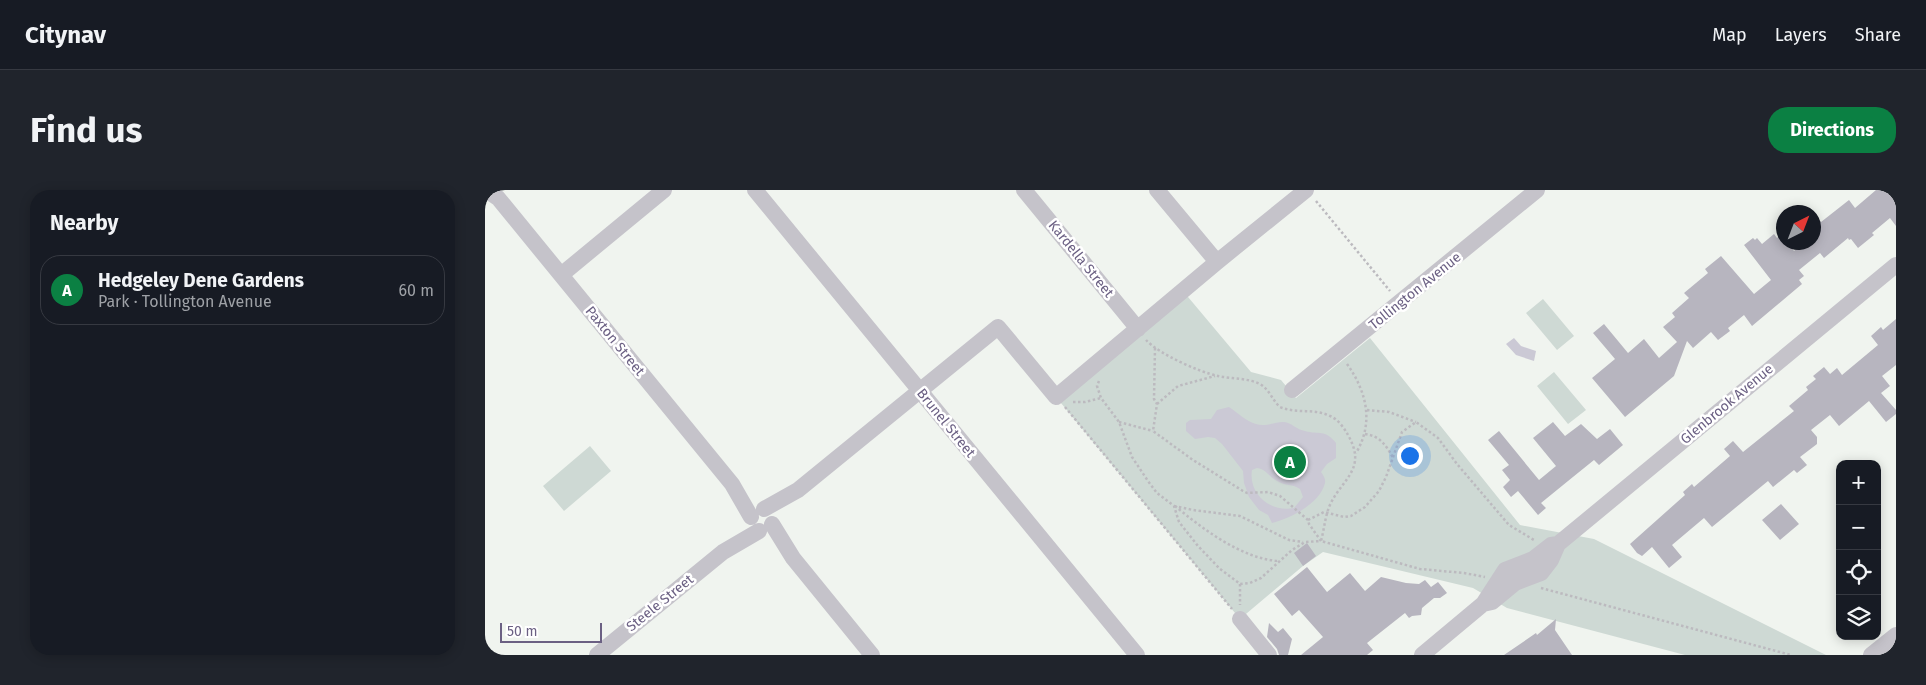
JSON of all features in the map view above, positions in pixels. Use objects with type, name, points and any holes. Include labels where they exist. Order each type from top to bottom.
[{"type":"street","points":[[561,275],[664,190]]},
{"type":"street","name":"Brunel Street","points":[[755,190],[1137,655]]},
{"type":"street","name":"Kardella Street","points":[[1024,190],[1138,328]]},
{"type":"street","points":[[1157,190],[1217,262]]},
{"type":"street","name":"Tollington Avenue","points":[[1292,390],[1537,190]]},
{"type":"street","name":"Paxton Street","points":[[493,193],[872,655]]},
{"type":"street","points":[[1056,396],[1301,193]]},
{"type":"street","name":"Glenbrook Avenue","points":[[1422,655],[1483,604],[1505,570],[1533,559],[1551,545],[1558,544],[1896,265]]},
{"type":"street","name":"Steele Street","points":[[597,655],[998,327],[1056,396]]},
{"type":"street","points":[[1241,619],[1269,655]]},
{"type":"street","points":[[1871,655],[1896,635]]},
{"type":"path","points":[[1301,193],[1400,303]]},
{"type":"path","points":[[1138,328],[1144,338],[1155,348],[1216,376],[1258,383],[1269,391],[1277,405],[1284,409],[1310,411],[1331,416],[1344,428],[1356,453]]},
{"type":"path","points":[[1153,431],[1157,404],[1154,399],[1155,348]]},
{"type":"path","points":[[1321,541],[1327,514],[1334,498],[1352,471],[1356,462],[1356,453],[1365,434],[1367,410],[1364,396],[1358,382],[1338,353]]},
{"type":"path","points":[[1157,404],[1178,386],[1216,376]]},
{"type":"path","points":[[1100,379],[1097,386],[1101,398],[1119,422],[1132,457],[1157,493],[1206,532],[1264,560],[1279,561]]},
{"type":"path","points":[[1056,396],[1068,401],[1077,402],[1101,398]]},
{"type":"path","points":[[1056,396],[1241,619]]},
{"type":"path","points":[[1367,410],[1389,412],[1416,422],[1438,438],[1457,464],[1509,525],[1537,543]]},
{"type":"path","points":[[1119,422],[1153,431],[1193,460],[1247,494],[1268,492],[1280,496],[1308,520],[1321,541]]},
{"type":"path","points":[[1308,520],[1323,513],[1344,517],[1357,513],[1365,507],[1379,491],[1386,477],[1402,432],[1416,422]]},
{"type":"path","points":[[1365,434],[1378,438],[1385,444],[1393,458]]},
{"type":"path","points":[[1174,506],[1240,516],[1289,540],[1321,541],[1421,569],[1487,577]]},
{"type":"path","points":[[1174,506],[1179,522],[1198,546],[1219,569],[1240,584],[1256,581],[1305,542]]},
{"type":"path","points":[[1240,584],[1241,619]]},
{"type":"path","points":[[1537,587],[1791,655]]},
{"type":"shaded area","points":[[1183,291],[1251,372],[1281,380],[1296,398],[1370,338],[1520,525],[1594,539],[1826,655],[1685,655],[1507,608],[1473,588],[1323,552],[1303,566],[1240,619],[1056,397]]},
{"type":"shaded area","points":[[1543,299],[1574,336],[1557,350],[1526,313]]},
{"type":"shaded area","points":[[1514,338],[1521,346],[1536,351],[1534,361],[1516,355],[1506,344]]},
{"type":"shaded area","points":[[1554,372],[1586,410],[1568,424],[1537,386]]},
{"type":"shaded area","points":[[1229,407],[1252,423],[1263,425],[1286,422],[1302,430],[1325,434],[1332,439],[1336,443],[1336,458],[1327,464],[1321,472],[1325,483],[1317,498],[1295,514],[1272,523],[1268,515],[1259,510],[1249,497],[1244,483],[1243,471],[1222,444],[1215,438],[1195,439],[1186,431],[1186,423],[1190,420],[1211,419],[1217,410]],"holes":[[[1260,469],[1280,483],[1300,489],[1303,497],[1294,508],[1277,508],[1270,505],[1257,494],[1252,479],[1252,470]]]},
{"type":"shaded area","points":[[590,446],[611,471],[564,511],[543,486]]},
{"type":"building","points":[[1876,190],[1896,190],[1896,226],[1890,218],[1858,248],[1848,238],[1824,258],[1820,253],[1799,270],[1804,276],[1799,280],[1802,284],[1752,326],[1744,315],[1728,328],[1730,331],[1718,340],[1711,332],[1693,348],[1687,341],[1674,376],[1625,417],[1592,378],[1615,359],[1593,333],[1604,324],[1628,353],[1644,339],[1659,358],[1677,342],[1663,327],[1675,317],[1672,313],[1689,298],[1684,293],[1708,273],[1705,269],[1721,256],[1754,294],[1771,280],[1744,245],[1753,238],[1755,240],[1757,238],[1762,244],[1774,234],[1776,237],[1776,250],[1821,250],[1821,222],[1849,200],[1855,208]]},
{"type":"building","points":[[1896,319],[1896,365],[1882,376],[1890,386],[1881,393],[1896,410],[1896,414],[1886,422],[1869,401],[1839,426],[1830,415],[1811,430],[1817,437],[1817,444],[1800,457],[1807,465],[1797,473],[1794,470],[1773,487],[1768,481],[1712,527],[1704,518],[1672,545],[1682,557],[1669,568],[1652,547],[1642,556],[1637,553],[1630,544],[1685,495],[1683,492],[1692,484],[1694,487],[1730,456],[1724,449],[1733,441],[1743,452],[1794,411],[1789,406],[1808,390],[1806,387],[1816,379],[1813,376],[1824,367],[1830,374],[1837,368],[1842,375],[1878,345],[1871,336],[1881,327],[1883,330]]},
{"type":"building","points":[[1553,422],[1565,436],[1581,424],[1597,439],[1610,429],[1623,445],[1599,465],[1594,460],[1541,503],[1546,508],[1538,515],[1518,491],[1511,497],[1503,487],[1510,480],[1502,470],[1509,465],[1488,440],[1499,431],[1539,480],[1556,466],[1533,438]]},
{"type":"building","points":[[1781,504],[1799,524],[1780,540],[1762,520]]},
{"type":"building","points":[[1307,543],[1316,556],[1303,566],[1294,553]]},
{"type":"building","points":[[1307,567],[1327,592],[1350,573],[1365,591],[1381,577],[1419,584],[1425,580],[1431,587],[1438,582],[1447,593],[1440,598],[1434,598],[1422,608],[1421,615],[1409,618],[1405,613],[1367,643],[1373,650],[1367,655],[1301,655],[1323,637],[1299,610],[1292,616],[1274,594]]},
{"type":"building","points":[[1556,619],[1555,630],[1572,655],[1504,655],[1536,633],[1537,635]]},
{"type":"building","points":[[1269,623],[1278,632],[1283,628],[1292,639],[1288,655],[1279,655],[1277,649],[1267,637]]},
{"type":"place","name":"Hedgeley Dene Gardens","points":[[1290,462]]}]
